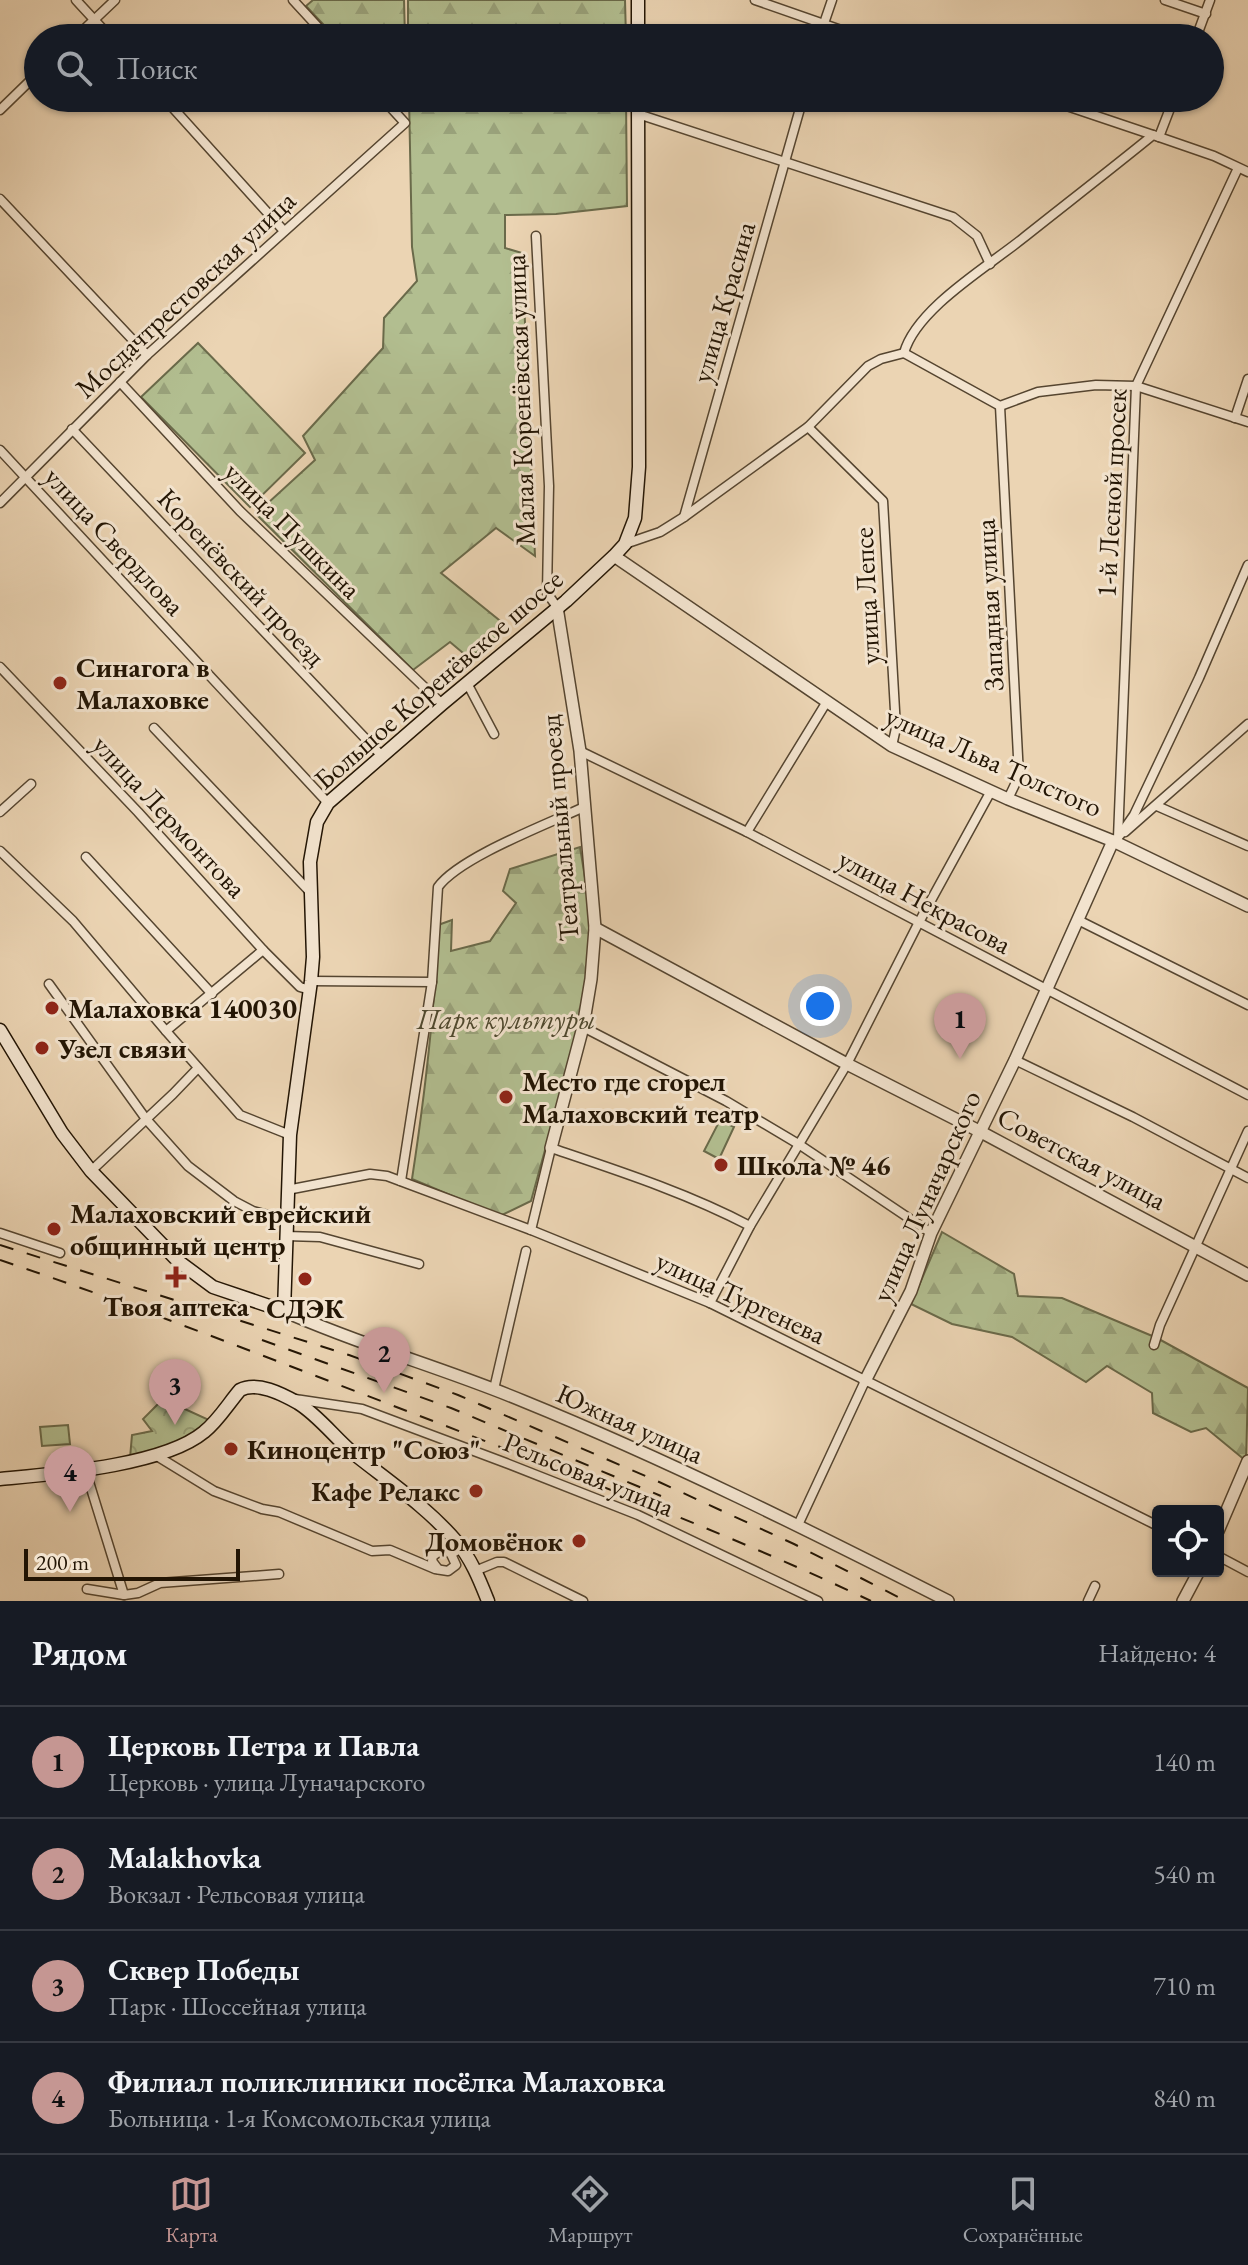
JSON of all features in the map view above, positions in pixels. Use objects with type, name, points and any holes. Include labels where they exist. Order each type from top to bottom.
[{"type":"main road","points":[[638,0],[638,24]]},
{"type":"main road","name":"Большое Коренёвское шоссе","points":[[284,1311],[290,1135],[311,985],[310,862],[317,822],[328,803],[381,755],[614,556],[625,544],[637,508],[638,114]]},
{"type":"main road","points":[[0,1030],[62,1133],[91,1171],[178,1261],[196,1276],[225,1291],[284,1311]]},
{"type":"main road","points":[[0,1479],[85,1469],[157,1456],[203,1433],[245,1387],[257,1386],[307,1409],[352,1452],[424,1509],[475,1571],[488,1601]]},
{"type":"street","points":[[76,0],[98,24]]},
{"type":"street","points":[[89,24],[115,0]]},
{"type":"street","points":[[293,0],[315,24]]},
{"type":"street","points":[[755,0],[823,24],[832,0]]},
{"type":"street","points":[[1165,0],[1206,14]]},
{"type":"street","points":[[1202,24],[1210,0]]},
{"type":"street","points":[[0,110],[24,87]]},
{"type":"street","points":[[177,112],[284,231]]},
{"type":"street","name":"Мосдачтрестовская улица","points":[[0,503],[147,355],[405,123],[395,112]]},
{"type":"street","name":"улица Красина","points":[[684,517],[799,112]]},
{"type":"street","points":[[1085,112],[1214,156],[1248,172]]},
{"type":"street","points":[[904,353],[907,343],[935,307],[960,284],[1156,136],[1167,112]]},
{"type":"street","points":[[638,114],[953,217],[977,236],[990,264]]},
{"type":"street","name":"1-й Лесной просек","points":[[1116,839],[1136,386],[1238,168]]},
{"type":"street","points":[[0,199],[147,355]]},
{"type":"street","name":"Малая Коренёвская улица","points":[[536,236],[549,486],[547,593],[557,607]]},
{"type":"street","points":[[625,544],[660,532],[684,517],[808,427],[868,366],[904,353],[1000,406],[1038,392],[1096,385],[1136,386],[1248,422]]},
{"type":"street","points":[[1235,418],[1248,379]]},
{"type":"street","name":"улица Пушкина","points":[[120,382],[235,506],[442,704]]},
{"type":"street","name":"Западная улица","points":[[1000,406],[1019,776],[1008,799]]},
{"type":"street","name":"улица Лепсе","points":[[808,427],[883,501],[896,728],[892,746]]},
{"type":"street","name":"Коренёвский проезд","points":[[72,429],[381,755]]},
{"type":"street","name":"улица Свердлова","points":[[0,450],[328,803]]},
{"type":"street","name":"улица Льва Толстого","points":[[614,556],[892,746],[1008,799],[1116,839],[1248,906]]},
{"type":"street","points":[[1116,839],[1134,815],[1248,565]]},
{"type":"street","name":"Театральный проезд","points":[[531,1230],[583,1027],[595,928],[580,751],[557,607]]},
{"type":"street","name":"улица Лермонтова","points":[[0,667],[263,950],[300,987],[311,985]]},
{"type":"street","points":[[467,683],[494,734]]},
{"type":"street","points":[[747,832],[826,703]]},
{"type":"street","points":[[1116,839],[1248,724]]},
{"type":"street","points":[[154,728],[311,894]]},
{"type":"street","name":"улица Некрасова","points":[[580,751],[747,832],[1248,1095]]},
{"type":"street","points":[[0,812],[31,784]]},
{"type":"street","points":[[710,1303],[750,1226],[847,1064],[918,924],[991,791]]},
{"type":"street","points":[[1157,806],[1248,846]]},
{"type":"street","points":[[401,1181],[432,982],[438,887],[444,879],[482,855],[584,807]]},
{"type":"street","name":"улица Луначарского","points":[[798,1525],[911,1291],[931,1233],[1015,1060],[1116,839]]},
{"type":"street","points":[[0,851],[73,921],[240,1115],[290,1135]]},
{"type":"street","points":[[86,857],[212,994]]},
{"type":"street","points":[[1078,920],[1248,1005]]},
{"type":"street","name":"Советская улица","points":[[595,928],[1248,1275]]},
{"type":"street","points":[[166,1031],[263,950]]},
{"type":"street","points":[[311,985],[432,982]]},
{"type":"street","points":[[49,984],[146,1119],[188,1166],[234,1201],[253,1211],[287,1220]]},
{"type":"street","points":[[583,1027],[726,1101],[800,1145],[931,1233]]},
{"type":"street","points":[[1015,1060],[1133,1117],[1248,1178]]},
{"type":"street","points":[[91,1171],[198,1068]]},
{"type":"street","points":[[1154,1345],[1160,1325],[1248,1131]]},
{"type":"street","points":[[551,1148],[639,1177],[750,1226]]},
{"type":"street","name":"улица Тургенева","points":[[287,1190],[370,1174],[387,1176],[531,1230],[710,1303],[1152,1523]]},
{"type":"street","points":[[0,1233],[60,1253]]},
{"type":"street","points":[[286,1236],[320,1237],[419,1264]]},
{"type":"street","points":[[494,1389],[526,1251]]},
{"type":"street","name":"Южная улица","points":[[284,1311],[494,1389],[798,1525],[948,1601]]},
{"type":"street","name":"Рельсовая улица","points":[[290,1399],[362,1409],[506,1463],[638,1515],[818,1601]]},
{"type":"street","points":[[157,1456],[214,1491],[279,1512],[372,1551],[390,1550],[438,1570],[448,1571],[454,1568],[456,1551],[444,1548],[433,1556],[432,1561],[438,1570]]},
{"type":"street","points":[[1224,1519],[1244,1480],[1248,1461]]},
{"type":"street","points":[[85,1469],[124,1595]]},
{"type":"street","points":[[1224,1559],[1248,1572]]},
{"type":"street","points":[[475,1571],[504,1562],[583,1601]]},
{"type":"street","points":[[87,1589],[124,1595],[138,1593],[160,1583],[279,1574]]},
{"type":"street","points":[[1183,1601],[1196,1577]]},
{"type":"street","points":[[1088,1601],[1095,1586]]},
{"type":"green space","points":[[313,0],[404,0],[405,24],[323,24],[306,6]]},
{"type":"green space","points":[[408,0],[625,0],[626,24],[408,24]]},
{"type":"green space","points":[[409,112],[626,112],[627,206],[556,214],[505,215],[505,248],[522,253],[535,556],[496,528],[441,573],[509,628],[469,658],[450,642],[413,670],[256,514],[315,460],[303,436],[383,348],[384,318],[417,281],[412,247]]},
{"type":"green space","points":[[198,343],[305,453],[250,507],[141,397]]},
{"type":"green space","name":"Парк культуры","points":[[580,847],[591,915],[591,966],[578,1030],[531,1201],[500,1216],[412,1179],[429,1052],[438,925],[452,920],[451,951],[490,941],[516,903],[503,891],[510,869]]},
{"type":"green space","points":[[720,1120],[734,1127],[719,1159],[704,1151]]},
{"type":"green space","points":[[942,1232],[1014,1274],[1018,1296],[1062,1298],[1157,1338],[1248,1388],[1246,1461],[1206,1428],[1191,1432],[1153,1413],[1152,1393],[1107,1366],[1086,1382],[1012,1337],[952,1324],[911,1304]]},
{"type":"green space","points":[[163,1399],[209,1420],[173,1445],[130,1458],[132,1435],[152,1431],[143,1419]]},
{"type":"green space","points":[[68,1425],[70,1444],[42,1446],[40,1427]]},
{"type":"railway","points":[[0,1245],[349,1355],[458,1395],[657,1481],[794,1544],[906,1601]]},
{"type":"railway","points":[[0,1260],[217,1338],[598,1485],[763,1552],[871,1601]]},
{"type":"railway","points":[[262,1340],[451,1408],[661,1496]]},
{"type":"place","name":"Синагога в Малаховке","points":[[60,683]]},
{"type":"place","name":"Малаховка 140030","points":[[52,1008]]},
{"type":"place","name":"Узел связи","points":[[42,1048]]},
{"type":"place","name":"Церковь Петра и Павла","points":[[960,1059]]},
{"type":"place","name":"Место где сгорел Малаховский театр","points":[[506,1097]]},
{"type":"place","name":"Школа № 46","points":[[721,1165]]},
{"type":"place","name":"Малаховский еврейский общинный центр","points":[[54,1229]]},
{"type":"place","name":"Твоя аптека","points":[[176,1277]]},
{"type":"place","name":"СДЭК","points":[[305,1279]]},
{"type":"place","name":"Malakhovka","points":[[384,1393]]},
{"type":"place","name":"Сквер Победы","points":[[175,1425]]},
{"type":"place","name":"Киноцентр \"Союз\"","points":[[231,1449]]},
{"type":"place","name":"Кафе Релакс","points":[[476,1491]]},
{"type":"place","name":"Филиал поликлиники посёлка Малаховка","points":[[70,1512]]},
{"type":"place","name":"Домовёнок","points":[[579,1541]]}]
